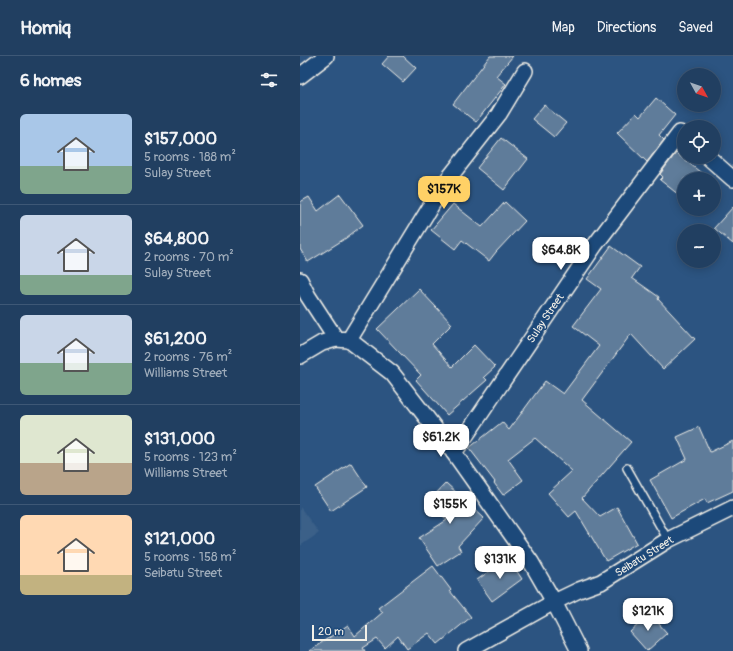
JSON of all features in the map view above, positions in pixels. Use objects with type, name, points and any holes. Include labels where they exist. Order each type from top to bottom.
[{"type":"street","points":[[300,76],[326,56]]},
{"type":"street","points":[[300,356],[322,343],[343,339],[445,183],[499,114],[525,72]]},
{"type":"street","name":"Sulay Street","points":[[454,453],[595,245],[677,137]]},
{"type":"street","points":[[716,164],[733,178]]},
{"type":"street","points":[[300,280],[308,296],[343,339],[392,373],[454,453],[531,562],[554,602],[579,651]]},
{"type":"street","name":"Seibatu Street","points":[[466,651],[554,602],[579,590],[601,582],[668,540],[733,508]]},
{"type":"lane","points":[[627,468],[668,540]]},
{"type":"shaded area","points":[[300,507],[319,533],[300,546]]},
{"type":"building","points":[[389,56],[403,56],[416,68],[403,82],[382,64]]},
{"type":"building","points":[[490,56],[513,56],[496,76],[506,84],[476,122],[453,104]]},
{"type":"building","points":[[656,98],[675,115],[659,135],[664,140],[647,162],[617,133],[636,113],[640,117]]},
{"type":"building","points":[[544,105],[566,123],[554,137],[532,119]]},
{"type":"building","points":[[501,138],[528,159],[504,190],[477,168]]},
{"type":"building","points":[[676,153],[677,164],[690,164],[700,172],[677,172],[677,193],[660,180],[663,177],[660,174]]},
{"type":"building","points":[[340,194],[363,225],[346,238],[308,262],[300,249],[300,202],[309,197],[318,211]]},
{"type":"building","points":[[505,202],[525,221],[489,261],[462,240],[455,249],[431,230],[453,204],[482,227]]},
{"type":"building","points":[[733,207],[733,244],[721,234],[721,224],[718,224]]},
{"type":"building","points":[[611,246],[640,267],[632,278],[659,297],[658,299],[695,339],[663,369],[631,334],[582,400],[631,442],[582,498],[600,517],[617,507],[637,543],[606,561],[576,511],[569,517],[548,493],[572,471],[535,438],[508,459],[523,480],[503,495],[469,448],[502,422],[509,430],[545,381],[563,394],[599,346],[573,326],[601,289],[587,279]]},
{"type":"building","points":[[419,289],[452,324],[432,344],[452,367],[474,345],[495,367],[484,377],[487,380],[447,415],[416,380],[421,375],[377,329]]},
{"type":"building","points":[[699,427],[710,452],[733,441],[733,491],[707,503],[705,499],[671,518],[650,480],[687,459],[677,437]]},
{"type":"building","points":[[351,463],[367,487],[331,511],[315,487]]},
{"type":"building","points":[[446,483],[484,518],[458,546],[461,551],[438,566],[419,538],[447,520],[428,502]]},
{"type":"building","points":[[508,558],[522,579],[492,601],[477,580]]},
{"type":"building","points":[[433,566],[451,590],[450,591],[471,617],[438,644],[429,633],[407,649],[398,636],[385,648],[377,639],[363,648],[365,651],[309,651],[348,625],[355,636],[383,612],[378,608]]},
{"type":"building","points":[[650,614],[667,633],[647,651],[630,632]]}]
